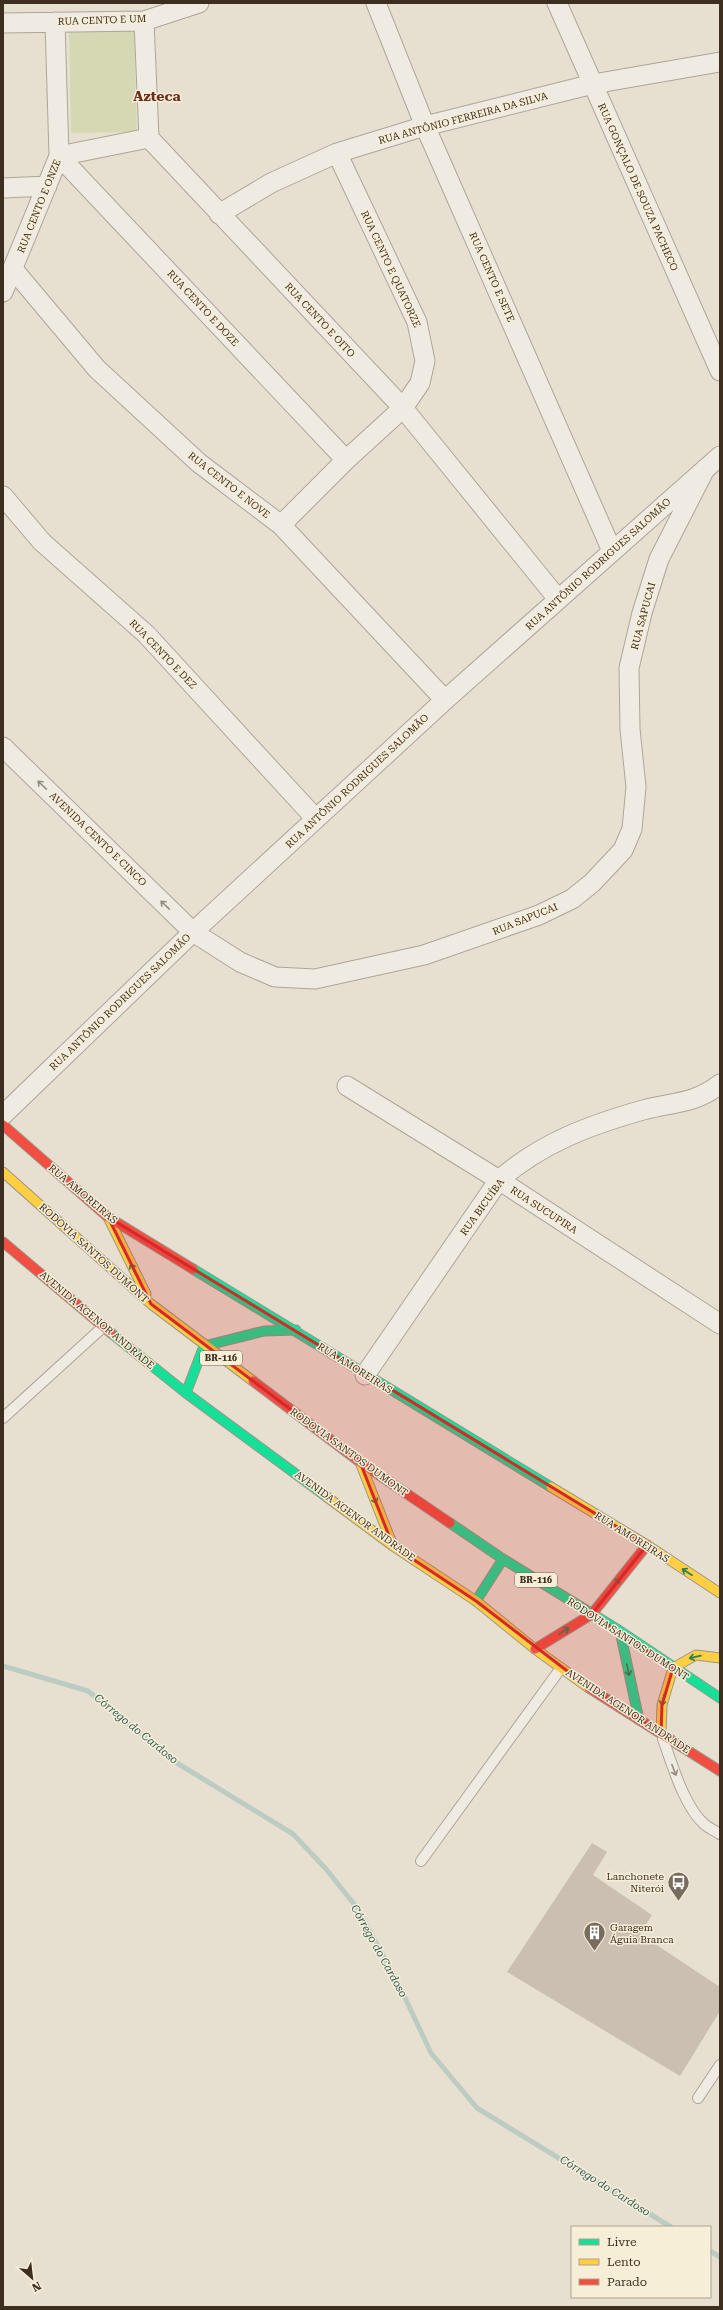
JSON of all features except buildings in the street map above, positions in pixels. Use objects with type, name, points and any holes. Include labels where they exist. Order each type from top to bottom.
[{"type":"main road","name":"RUA AMOREIRAS","points":[[3,1125],[108,1217],[296,1330],[365,1375],[647,1545],[720,1593]]},
{"type":"main road","name":"RODOVIA SANTOS DUMONT","points":[[3,1172],[151,1304],[204,1346],[360,1462],[503,1559],[620,1631],[673,1668],[720,1698]]},
{"type":"main road","points":[[108,1217],[151,1304]]},
{"type":"main road","name":"AVENIDA AGENOR ANDRADE","points":[[3,1242],[103,1327],[186,1394],[393,1546],[476,1601],[561,1668],[720,1772]]},
{"type":"main road","points":[[186,1394],[204,1346],[264,1330],[296,1330]]},
{"type":"main road","points":[[360,1462],[393,1546]]},
{"type":"main road","points":[[536,1648],[592,1614],[647,1545]]},
{"type":"main road","points":[[476,1601],[503,1559]]},
{"type":"main road","points":[[620,1631],[639,1720]]},
{"type":"main road","points":[[661,1733],[662,1704],[673,1668],[696,1655],[720,1658]]},
{"type":"street","name":"RUA CENTO E UM","points":[[3,23],[144,21],[198,3]]},
{"type":"street","name":"RUA CENTO E SETE","points":[[376,3],[425,126],[612,550]]},
{"type":"street","name":"RUA GONÇALO DE SOUZA PACHECO","points":[[557,3],[720,371]]},
{"type":"street","points":[[59,156],[149,138],[144,21]]},
{"type":"street","name":"RUA CENTO E ONZE","points":[[3,292],[59,156],[55,22]]},
{"type":"street","name":"RUA ANTÔNIO FERREIRA DA SILVA","points":[[219,214],[271,183],[337,153],[425,126],[592,84],[720,62]]},
{"type":"street","name":"RUA CENTO E OITO","points":[[149,138],[403,408],[558,600]]},
{"type":"street","name":"RUA CENTO E QUATORZE","points":[[281,525],[346,460],[403,408],[420,383],[425,360],[417,322],[337,153]]},
{"type":"street","name":"RUA CENTO E DOZE","points":[[59,156],[346,460]]},
{"type":"street","points":[[3,188],[46,186]]},
{"type":"street","name":"RUA CENTO E NOVE","points":[[13,269],[77,347],[128,398],[199,463],[281,525],[445,700]]},
{"type":"street","name":"RUA ANTÔNIO RODRIGUES SALOMÃO","points":[[3,1115],[193,932],[445,700],[612,550],[720,456]]},
{"type":"street","name":"RUA SAPUCAI","points":[[193,932],[240,962],[275,977],[315,979],[424,955],[472,939],[539,915],[572,898],[592,883],[610,866],[622,850],[632,828],[636,787],[630,729],[629,668],[642,613],[659,559],[705,469]]},
{"type":"street","name":"RUA CENTO E DEZ","points":[[3,496],[42,542],[146,634],[316,820]]},
{"type":"street","name":"AVENIDA CENTO E CINCO","points":[[3,747],[193,932]]},
{"type":"street","name":"RUA BICUÍBA","points":[[365,1375],[499,1180],[529,1156],[578,1131],[606,1121],[656,1107],[694,1100],[720,1084]]},
{"type":"street","name":"RUA SUCUPIRA","points":[[347,1086],[499,1180],[720,1324]]},
{"type":"lane","points":[[3,1418],[103,1327]]},
{"type":"lane","points":[[421,1861],[561,1668]]},
{"type":"lane","points":[[661,1733],[674,1771],[693,1809],[704,1824],[720,1834]]},
{"type":"lane","points":[[698,2098],[720,2065]]},
{"type":"highlighted area","points":[[108,1217],[647,1545],[592,1614],[673,1668],[662,1705],[661,1733],[592,1690],[476,1601],[393,1546],[360,1462],[151,1304]]},
{"type":"green space","points":[[134,27],[137,132],[71,133],[69,29]]},
{"type":"waterway","name":"Córrego do Cardoso","points":[[3,1666],[88,1691],[177,1763],[293,1834],[326,1869],[358,1909],[400,1987],[431,2053],[477,2108],[669,2226]]},
{"type":"waterway","name":"Córrego do Cardoso","points":[[711,2252],[720,2257]]},
{"type":"traffic: fast","points":[[193,1269],[551,1487]]},
{"type":"traffic: fast","points":[[186,1393],[204,1346],[264,1331],[296,1330]]},
{"type":"traffic: fast","points":[[111,1333],[186,1393],[327,1497]]},
{"type":"traffic: fast","points":[[450,1523],[503,1559],[620,1631],[720,1698]]},
{"type":"traffic: fast","points":[[476,1601],[503,1559]]},
{"type":"traffic: fast","points":[[620,1631],[639,1720]]},
{"type":"traffic: slow","points":[[3,1172],[151,1304],[253,1381]]},
{"type":"traffic: slow","points":[[108,1217],[146,1294]]},
{"type":"traffic: slow","points":[[360,1462],[393,1546]]},
{"type":"traffic: slow","points":[[551,1487],[647,1545],[720,1593]]},
{"type":"traffic: slow","points":[[327,1497],[393,1546],[476,1601],[535,1649],[589,1688]]},
{"type":"traffic: slow","points":[[661,1733],[662,1705],[673,1668],[696,1655],[720,1658]]},
{"type":"traffic: jam","points":[[3,1125],[108,1217],[193,1269]]},
{"type":"traffic: jam","points":[[3,1242],[111,1333]]},
{"type":"traffic: jam","points":[[253,1381],[360,1462],[450,1523]]},
{"type":"traffic: jam","points":[[535,1649],[592,1614],[647,1545]]},
{"type":"traffic: jam","points":[[589,1688],[720,1771]]},
{"type":"place","name":"Lanchonete Niterói","points":[[679,1902]]},
{"type":"place","name":"Garagem Águia Branca","points":[[594,1952]]},
{"type":"district","name":"Azteca","points":[[157,96]]}]
